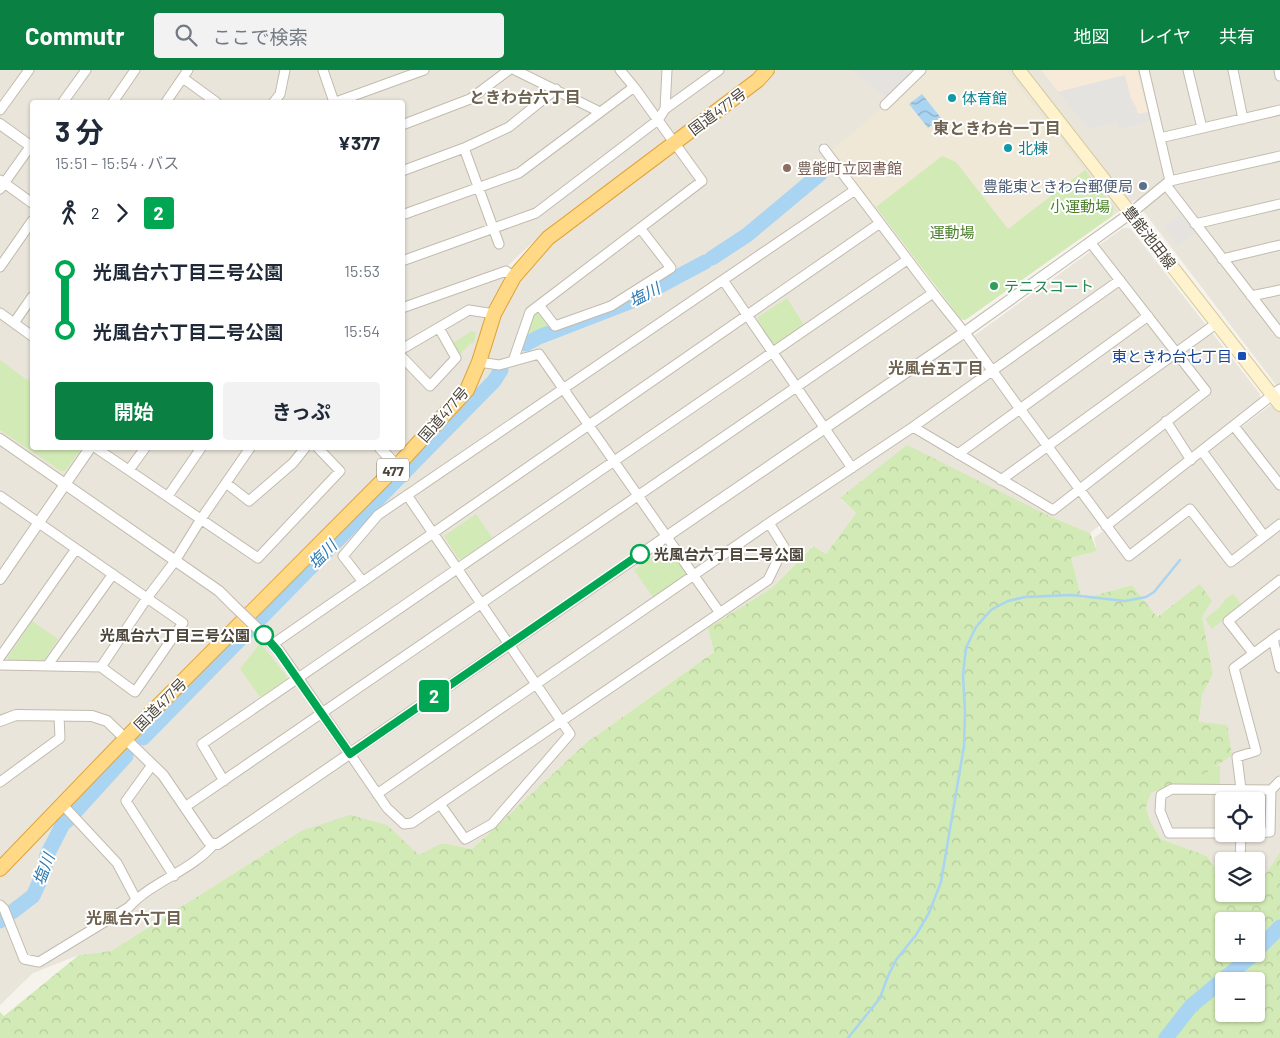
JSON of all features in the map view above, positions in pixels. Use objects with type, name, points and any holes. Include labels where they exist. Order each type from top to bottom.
[{"type":"highway","name":"国道477号","points":[[0,869],[397,466],[467,390],[479,362],[494,314],[514,277],[548,238],[758,80],[767,70]]},
{"type":"main road","name":"豊能池田線","points":[[1019,70],[1217,324],[1278,396]]},
{"type":"street","points":[[0,110],[29,70]]},
{"type":"street","points":[[64,100],[86,70]]},
{"type":"street","points":[[114,100],[135,70]]},
{"type":"street","points":[[276,100],[280,94],[285,70]]},
{"type":"street","points":[[323,70],[334,100]]},
{"type":"street","points":[[341,100],[424,70]]},
{"type":"street","points":[[405,124],[470,100],[509,70]]},
{"type":"street","points":[[515,70],[600,112]]},
{"type":"street","points":[[513,361],[530,312],[702,181],[621,70]]},
{"type":"street","points":[[664,109],[667,70]]},
{"type":"street","points":[[405,260],[536,213],[658,120],[664,109],[708,74],[719,70]]},
{"type":"street","points":[[885,105],[921,70]]},
{"type":"street","points":[[1144,70],[1160,138],[1168,183],[1195,224],[1280,333]]},
{"type":"street","points":[[1188,70],[1202,128]]},
{"type":"street","points":[[1233,70],[1244,119]]},
{"type":"street","points":[[1278,70],[1280,76]]},
{"type":"street","points":[[167,100],[185,74],[214,100]]},
{"type":"street","points":[[405,214],[519,172],[634,87]]},
{"type":"street","points":[[405,170],[464,148],[509,127],[556,89]]},
{"type":"street","points":[[1160,138],[1280,110]]},
{"type":"street","points":[[0,124],[30,145]]},
{"type":"street","points":[[464,148],[499,244]]},
{"type":"street","points":[[30,149],[2,184],[30,202]]},
{"type":"street","points":[[824,149],[907,260],[965,332],[1129,556],[1190,509],[1232,562],[1280,524]]},
{"type":"street","points":[[0,905],[4,909],[24,959],[39,962],[174,876],[209,850],[214,844],[222,842],[965,332],[1131,213],[1168,183],[1280,156]]},
{"type":"street","points":[[363,582],[343,556],[378,515],[855,190]]},
{"type":"street","points":[[1195,224],[1280,204]]},
{"type":"street","points":[[273,644],[880,223]]},
{"type":"street","points":[[0,267],[30,224]]},
{"type":"street","points":[[539,306],[555,326],[611,306],[671,268],[640,228]]},
{"type":"street","points":[[913,427],[1053,510],[1206,391],[1090,242]]},
{"type":"street","points":[[1222,259],[1280,245]]},
{"type":"street","points":[[224,781],[202,744],[907,260]]},
{"type":"street","points":[[405,307],[506,271],[514,277]]},
{"type":"street","points":[[723,280],[852,468]]},
{"type":"street","points":[[377,794],[769,523],[993,372],[1120,280]]},
{"type":"street","points":[[1251,296],[1280,290]]},
{"type":"street","points":[[185,808],[933,293]]},
{"type":"street","points":[[14,323],[30,300]]},
{"type":"street","points":[[405,347],[469,310],[494,314]]},
{"type":"street","points":[[0,313],[30,335]]},
{"type":"street","points":[[958,454],[1148,316]]},
{"type":"street","points":[[1001,480],[1217,324]]},
{"type":"street","points":[[405,359],[430,386],[456,358],[439,328]]},
{"type":"street","points":[[479,362],[499,365],[539,354],[720,613]]},
{"type":"street","points":[[1106,526],[1234,426],[1278,396]]},
{"type":"street","points":[[1166,421],[1192,460]]},
{"type":"street","points":[[1234,426],[1280,485]]},
{"type":"street","points":[[0,439],[176,561],[219,592],[234,606],[273,644],[387,808],[404,824],[412,823],[768,580],[784,547],[769,523]]},
{"type":"street","points":[[0,578],[89,450]]},
{"type":"street","points":[[99,450],[258,558],[340,472],[320,450]]},
{"type":"street","points":[[129,470],[143,450]]},
{"type":"street","points":[[168,496],[200,450]]},
{"type":"street","points":[[101,667],[147,598],[176,561],[201,520],[249,450]]},
{"type":"street","points":[[226,483],[249,501],[293,463],[303,450]]},
{"type":"street","points":[[382,450],[397,466]]},
{"type":"street","points":[[1202,451],[1264,536]]},
{"type":"street","points":[[407,495],[570,734],[492,824],[465,840],[440,804]]},
{"type":"street","points":[[0,496],[183,623],[135,692],[101,667],[0,665]]},
{"type":"street","points":[[0,657],[76,549]]},
{"type":"street","points":[[47,666],[113,574]]},
{"type":"street","points":[[1253,653],[1228,621],[1280,580]]},
{"type":"street","points":[[1241,790],[1237,757],[1256,751],[1234,668],[1277,636],[1280,668]]},
{"type":"street","points":[[0,721],[16,715],[92,716],[107,721],[162,776],[207,839],[214,844]]},
{"type":"street","points":[[0,782],[60,738],[58,716]]},
{"type":"street","points":[[152,765],[126,801],[174,876]]},
{"type":"street","points":[[1265,832],[1270,832],[1271,790],[1280,781]]},
{"type":"street","points":[[1215,833],[1169,833],[1160,811],[1161,795],[1172,789],[1271,790]]},
{"type":"street","points":[[62,804],[117,863],[136,899]]},
{"type":"shaded area","points":[[0,70],[757,70],[685,128],[559,219],[498,276],[518,283],[547,248],[563,234],[741,103],[766,83],[776,70],[1280,70],[1280,390],[1135,200],[965,320],[961,319],[824,142],[817,148],[964,343],[1123,228],[1130,228],[1260,394],[1259,401],[1090,533],[1049,516],[840,499],[856,513],[826,554],[812,546],[773,587],[708,628],[714,652],[586,743],[472,849],[442,843],[419,856],[387,825],[301,831],[111,951],[79,955],[33,973],[0,1005]]},
{"type":"shaded area","points":[[851,70],[914,70],[887,98]]},
{"type":"shaded area","points":[[927,70],[1006,70],[1114,207],[1112,216],[965,320],[961,319],[831,151]]},
{"type":"shaded area","points":[[1041,70],[1137,70],[1150,122],[1119,129],[1117,123],[1089,130]]},
{"type":"shaded area","points":[[1125,75],[1131,99],[1138,114],[1148,112],[1150,122],[1119,129],[1117,123],[1089,130],[1058,92]]},
{"type":"shaded area","points":[[1182,214],[1197,232],[1178,245],[1164,227]]},
{"type":"shaded area","points":[[1280,398],[1280,852],[1265,875],[1265,852],[1215,852],[1215,867],[1207,856],[1161,839],[1150,821],[1146,807],[1151,793],[1205,774],[1199,723],[1202,695],[1213,674],[1202,616],[1200,585],[1156,617],[1132,585],[1082,599],[1071,558],[1097,551],[1094,538]]},
{"type":"green space","name":"運動場","points":[[942,156],[956,162],[1008,229],[1085,170],[1114,207],[1112,216],[965,320],[961,319],[876,207]]},
{"type":"green space","points":[[787,298],[804,325],[775,344],[758,321],[758,317]]},
{"type":"green space","points":[[535,313],[539,314],[553,332],[523,342]]},
{"type":"green space","points":[[472,331],[476,332],[474,343],[471,343],[458,356],[451,344]]},
{"type":"green space","points":[[0,360],[27,380],[30,378],[30,450],[81,450],[65,471],[61,471],[0,430]]},
{"type":"green space","points":[[907,445],[1049,516],[1090,533],[1097,551],[1071,558],[1082,599],[1132,585],[1157,617],[1200,584],[1212,601],[1202,616],[1213,674],[1202,695],[1199,722],[1227,725],[1232,755],[1205,774],[1151,793],[1146,807],[1150,821],[1161,839],[1207,856],[1215,867],[1215,902],[1265,902],[1265,875],[1280,852],[1280,1038],[0,1038],[0,1012],[4,1016],[79,955],[111,951],[301,831],[350,815],[387,825],[419,855],[442,843],[472,849],[586,743],[714,652],[708,628],[773,587],[813,546],[826,554],[856,513],[840,498]]},
{"type":"green space","points":[[476,514],[493,539],[462,559],[458,558],[444,536]]},
{"type":"green space","points":[[666,548],[686,572],[686,575],[653,597],[634,570]]},
{"type":"green space","points":[[1233,594],[1242,605],[1212,629],[1205,619],[1220,607],[1226,598]]},
{"type":"green space","points":[[32,621],[58,639],[43,662],[9,662],[8,657]]},
{"type":"green space","points":[[260,643],[286,675],[287,680],[260,697],[240,669]]},
{"type":"green space","points":[[1220,766],[1220,784],[1174,784],[1205,774],[1214,767]]},
{"type":"water","points":[[922,94],[941,118],[928,128],[909,104]]},
{"type":"waterway","name":"塩川","points":[[712,258],[747,235],[820,174]]},
{"type":"waterway","name":"塩川","points":[[526,344],[539,337],[632,301],[705,262]]},
{"type":"waterway","name":"塩川","points":[[143,738],[494,381],[501,370]]},
{"type":"waterway","points":[[848,1038],[880,998],[896,960],[916,935],[929,913],[941,882],[964,746],[963,675],[966,648],[976,627],[991,610],[1008,601],[1025,597],[1071,595],[1125,601],[1146,597],[1154,592],[1180,560]]},
{"type":"waterway","name":"塩川","points":[[77,810],[126,756]]},
{"type":"waterway","name":"塩川","points":[[12,912],[33,896],[44,872],[47,855],[63,824],[68,820]]},
{"type":"waterway","points":[[1265,942],[1280,927]]},
{"type":"waterway","points":[[1166,1038],[1191,1006],[1244,962]]},
{"type":"bus line","name":"2","points":[[264,635],[273,644],[350,754],[640,554]]},
{"type":"place","name":"体育館","points":[[952,98]]},
{"type":"place","name":"北棟","points":[[1008,148]]},
{"type":"place","name":"豊能町立図書館","points":[[787,168]]},
{"type":"place","name":"豊能東ときわ台郵便局","points":[[1143,186]]},
{"type":"place","name":"テニスコート","points":[[994,286]]},
{"type":"place","name":"東ときわ台七丁目","points":[[1242,356]]},
{"type":"place","name":"光風台六丁目二号公園","points":[[640,554]]},
{"type":"place","name":"光風台六丁目三号公園","points":[[264,635]]},
{"type":"district","name":"ときわ台六丁目","points":[[525,96]]},
{"type":"district","name":"東ときわ台一丁目","points":[[997,127]]},
{"type":"district","name":"光風台五丁目","points":[[936,367]]},
{"type":"district","name":"光風台六丁目","points":[[134,917]]},
{"type":"park label","name":"小運動場","points":[[1080,206]]}]
